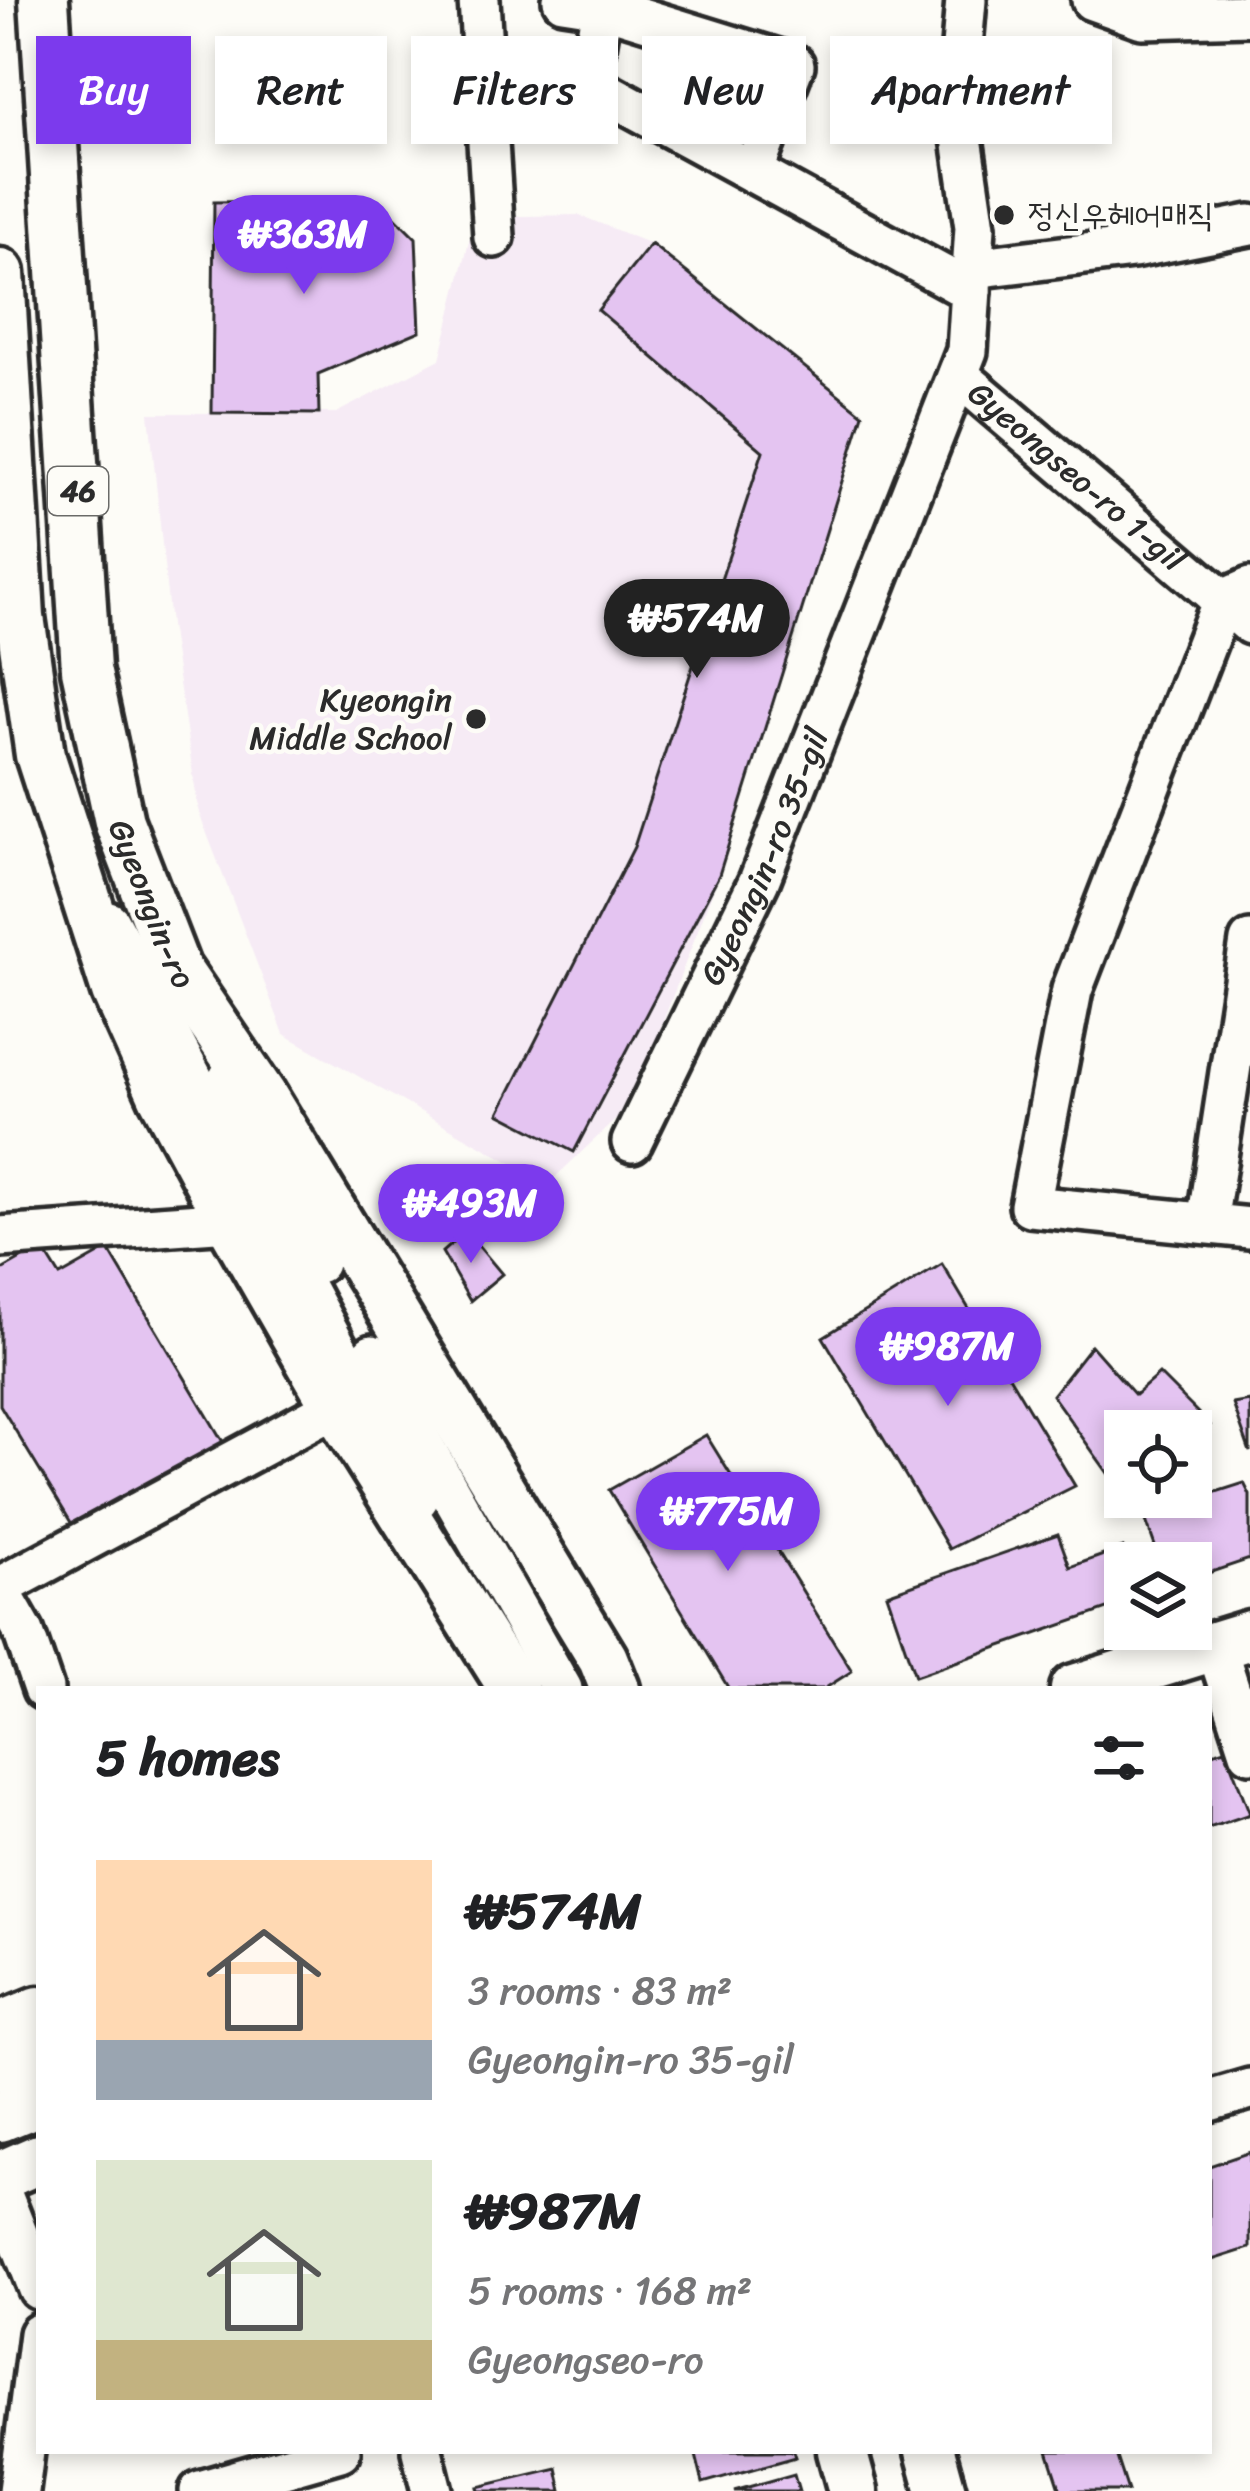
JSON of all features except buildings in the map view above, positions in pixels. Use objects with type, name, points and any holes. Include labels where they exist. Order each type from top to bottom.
[{"type":"main road","name":"Gyeongin-ro","points":[[44,0],[91,691],[119,822],[176,968],[262,1096],[603,1658],[614,1686]]},
{"type":"main road","name":"Gyeongin-ro","points":[[0,273],[8,513],[40,754],[83,875],[116,992],[163,1096],[230,1221],[336,1406],[513,1686]]},
{"type":"main road","points":[[1085,1686],[1233,1640]]},
{"type":"main road","points":[[0,2027],[36,2012]]},
{"type":"main road","points":[[0,2068],[36,2054]]},
{"type":"main road","points":[[0,2117],[36,2102]]},
{"type":"main road","points":[[0,2176],[36,2160]]},
{"type":"main road","points":[[843,2454],[853,2491]]},
{"type":"main road","points":[[931,2454],[941,2491]]},
{"type":"street","points":[[479,0],[494,237]]},
{"type":"street","name":"Gyeongin-ro 35-gil","points":[[632,1142],[759,881],[967,351],[975,227],[957,104],[966,0]]},
{"type":"street","points":[[1092,0],[1142,19],[1250,15]]},
{"type":"street","points":[[753,172],[794,64],[582,3],[589,82],[753,172],[972,279],[1250,225]]},
{"type":"street","name":"Gyeongseo-ro 1-gil","points":[[958,375],[1241,604]]},
{"type":"street","points":[[8,513],[79,512]]},
{"type":"street","points":[[1241,604],[1072,990],[1030,1205],[1250,1228]]},
{"type":"street","points":[[83,875],[255,1200],[312,1293],[513,1686]]},
{"type":"street","points":[[1207,1223],[1250,941]]},
{"type":"street","points":[[176,968],[328,1284],[560,1686]]},
{"type":"street","points":[[0,1237],[230,1221]]},
{"type":"street","points":[[42,1686],[24,1633],[0,1589],[336,1406]]},
{"type":"street","points":[[1233,1640],[1250,1752]]},
{"type":"street","points":[[1212,2100],[1250,2089]]},
{"type":"street","points":[[0,2190],[36,2281]]},
{"type":"street","points":[[19,2491],[36,2358]]},
{"type":"street","points":[[423,2454],[432,2491]]},
{"type":"street","points":[[200,2491],[334,2462]]},
{"type":"shaded area","name":"Kyeongin Middle School","points":[[579,215],[651,244],[863,414],[719,875],[631,1105],[548,1184],[284,1034],[199,813],[170,625],[149,413],[336,413],[440,359],[475,217]]},
{"type":"place","name":"정신우헤어매직","points":[[1004,215]]},
{"type":"place","name":"Kyeongin Middle School","points":[[476,719]]}]
